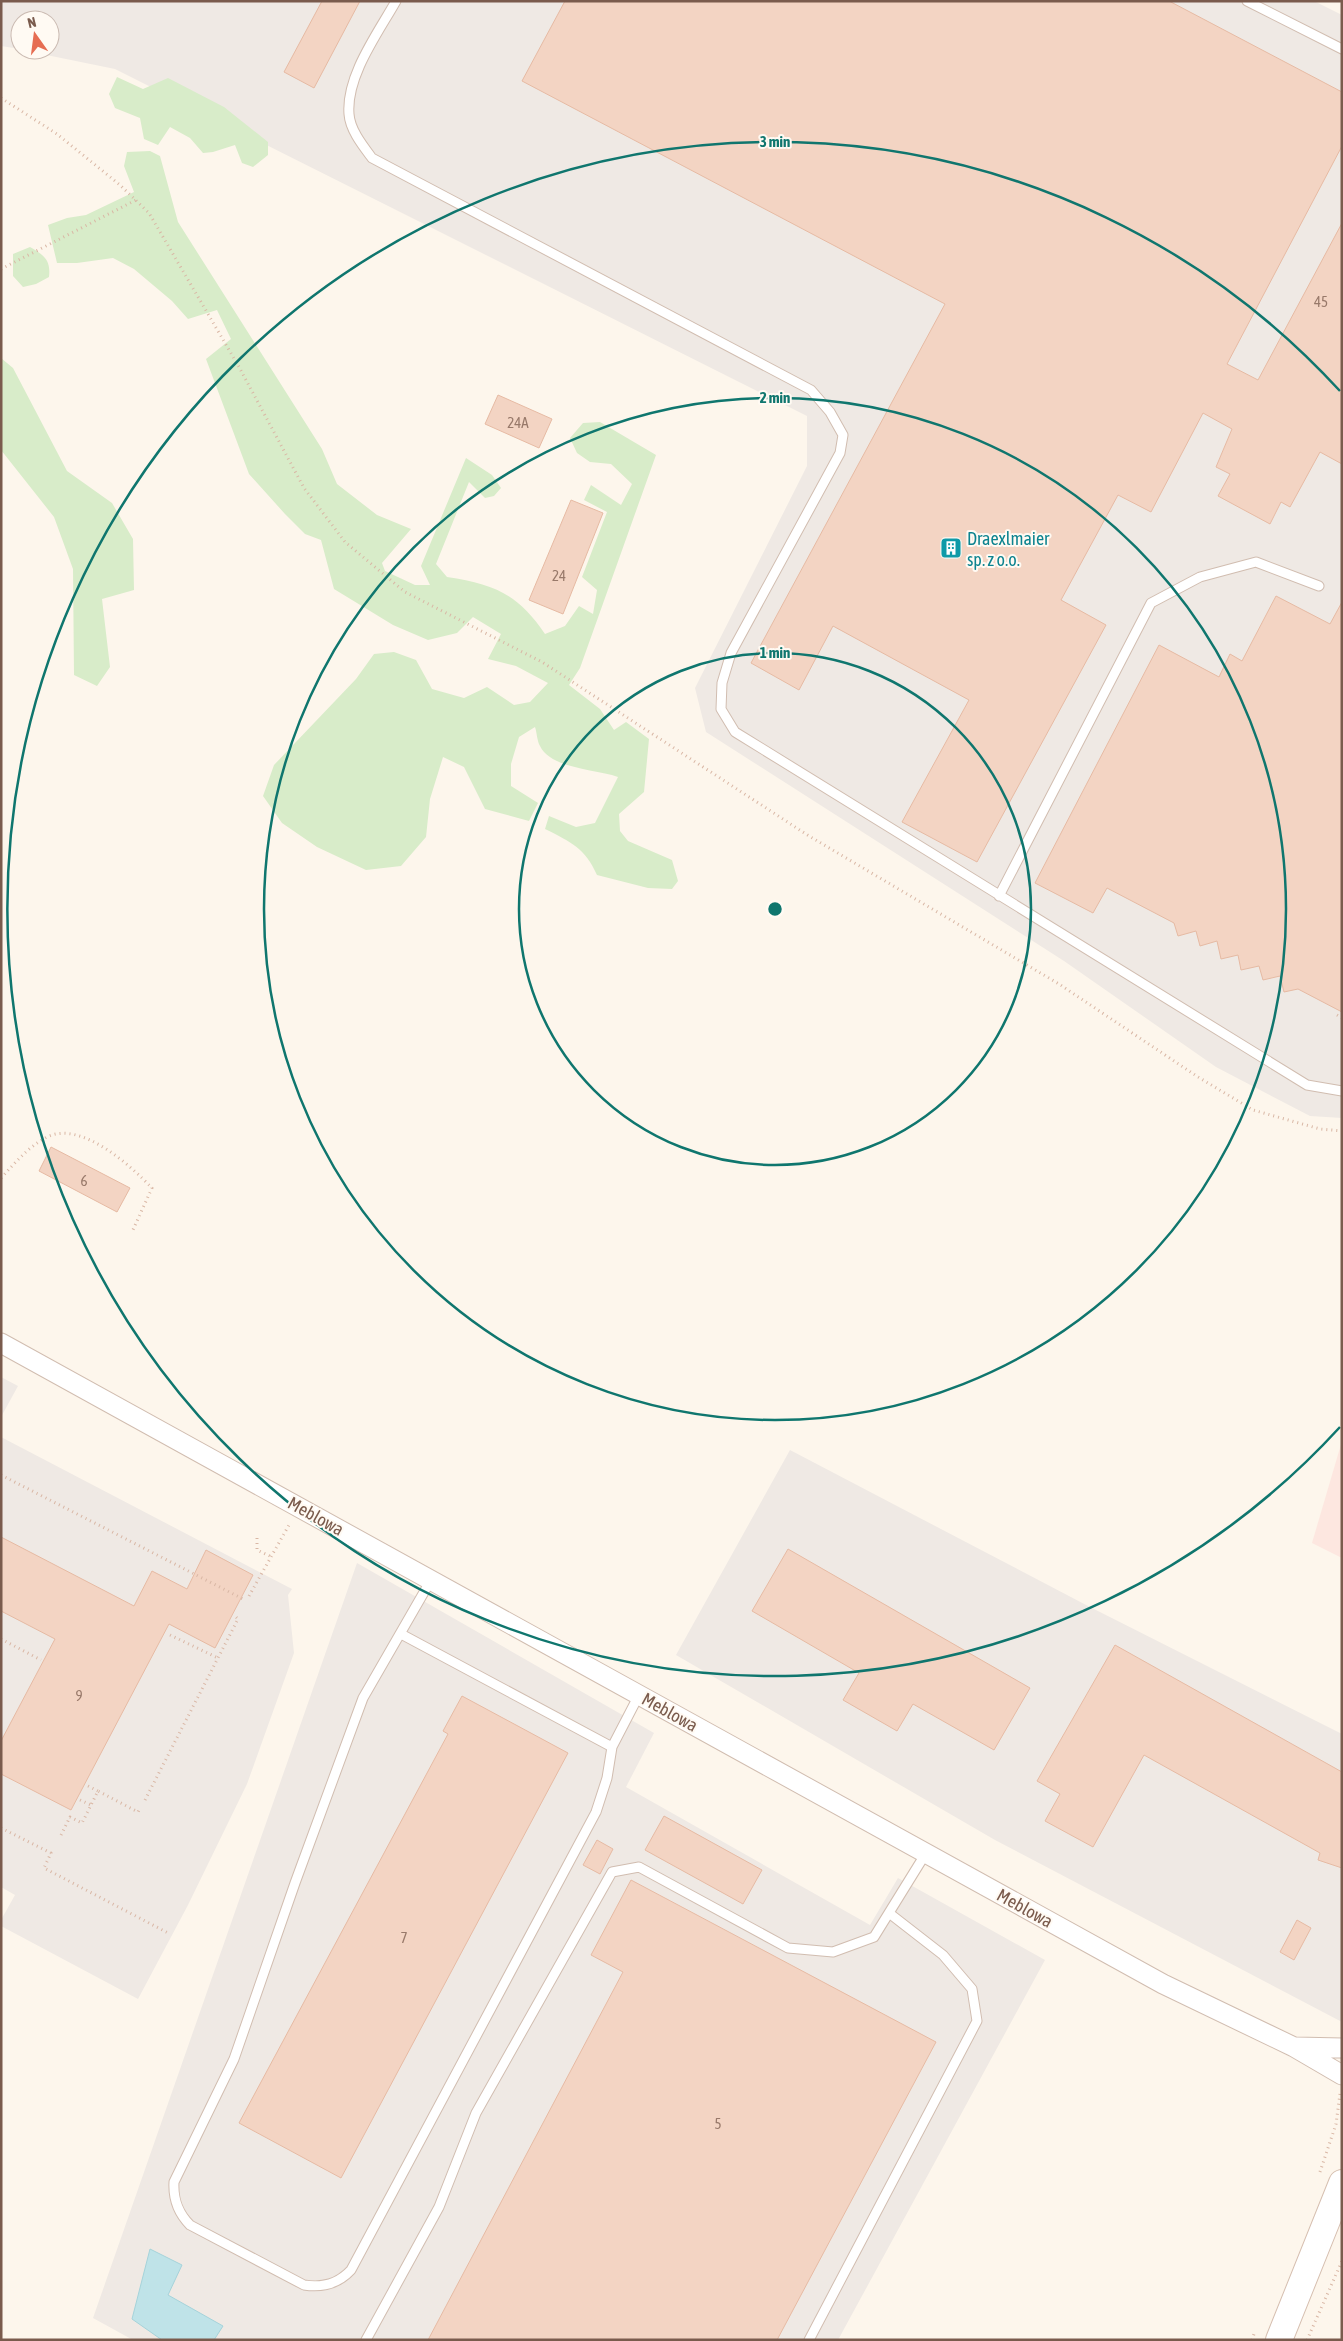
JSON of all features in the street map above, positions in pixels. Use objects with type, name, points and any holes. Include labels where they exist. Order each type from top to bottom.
[{"type":"street","name":"Meblowa","points":[[1,1343],[1163,1984],[1294,2047],[1342,2076]]},
{"type":"street","points":[[1294,2047],[1342,2048]]},
{"type":"street","points":[[1279,2340],[1342,2183]]},
{"type":"lane","points":[[396,1],[354,79],[349,115],[360,142],[372,158],[811,390],[830,412],[843,434],[840,453],[731,653],[722,683],[721,708],[735,732],[1307,1086],[1342,1091]]},
{"type":"lane","points":[[1247,1],[1342,49]]},
{"type":"lane","points":[[999,896],[1151,602],[1200,577],[1256,562],[1319,586]]},
{"type":"lane","points":[[431,1580],[363,1698],[234,2059],[174,2182],[176,2204],[181,2216],[198,2230],[304,2285],[315,2287],[328,2285],[341,2280],[351,2270],[596,1812],[607,1778],[612,1747],[639,1695]]},
{"type":"lane","points":[[401,1634],[612,1747]]},
{"type":"lane","points":[[366,2340],[439,2207],[476,2113],[612,1872],[639,1868],[788,1948],[833,1952],[874,1937],[926,1853]]},
{"type":"lane","points":[[809,2340],[977,2022],[972,1989],[943,1955],[889,1913]]},
{"type":"path","points":[[1,98],[57,134],[120,185],[149,213],[192,283],[304,488],[345,542],[405,592],[542,662],[809,836],[1059,984],[1198,1078],[1254,1110],[1320,1129],[1342,1131]]},
{"type":"path","points":[[1,269],[136,200]]},
{"type":"path","points":[[1337,1015],[1342,1018]]},
{"type":"path","points":[[1,1178],[25,1152],[49,1136],[79,1134],[130,1166],[152,1188],[132,1232]]},
{"type":"path","points":[[1,1474],[245,1600]]},
{"type":"path","points":[[249,1596],[299,1507]]},
{"type":"path","points":[[257,1538],[257,1550],[272,1557]]},
{"type":"path","points":[[145,1800],[238,1619],[236,1617]]},
{"type":"path","points":[[170,1635],[218,1658]]},
{"type":"path","points":[[1,1639],[41,1660]]},
{"type":"path","points":[[88,1786],[138,1812],[140,1808]]},
{"type":"path","points":[[60,1835],[70,1817],[82,1823],[98,1791]]},
{"type":"path","points":[[80,1800],[91,1805]]},
{"type":"path","points":[[1,1828],[51,1853],[44,1868],[170,1934]]},
{"type":"path","points":[[1307,2340],[1342,2261]]},
{"type":"shaded area","name":"Draexlmaier sp. z o.o.","points":[[1,1],[1314,1],[1342,15],[1342,1118],[1310,1116],[1216,1067],[1064,961],[706,732],[695,688],[807,466],[807,416],[115,69],[60,58],[60,10],[10,10],[10,47],[1,46]]},
{"type":"shaded area","points":[[1,1377],[18,1386],[1,1417]]},
{"type":"shaded area","points":[[1,1437],[292,1589],[288,1595],[294,1653],[247,1784],[188,1905],[138,1999],[1,1926],[1,1920],[15,1895],[1,1887]]},
{"type":"shaded area","points":[[1342,1441],[1342,1558],[1312,1543]]},
{"type":"shaded area","points":[[790,1450],[1088,1606],[1342,1734],[1342,2022],[995,1840],[676,1655]]},
{"type":"shaded area","points":[[357,1563],[654,1733],[626,1787],[870,1925],[898,1878],[1045,1960],[838,2340],[133,2340],[93,2318]]},
{"type":"green space","points":[[117,77],[143,89],[168,78],[224,107],[268,142],[268,155],[253,167],[242,163],[235,145],[203,153],[190,138],[170,127],[158,145],[144,139],[140,118],[115,108],[109,94]]},
{"type":"green space","points":[[150,151],[160,156],[178,222],[322,449],[337,484],[377,515],[411,529],[382,563],[385,571],[415,585],[430,585],[421,566],[466,458],[492,475],[501,488],[494,496],[485,498],[469,482],[436,564],[447,577],[478,583],[515,600],[535,620],[545,634],[565,626],[579,606],[593,614],[597,590],[582,577],[607,512],[584,500],[591,485],[621,505],[632,484],[611,464],[590,462],[577,453],[570,438],[583,423],[600,422],[656,455],[580,668],[569,685],[600,709],[614,730],[626,722],[649,739],[644,792],[619,814],[620,831],[628,841],[672,860],[678,881],[672,889],[648,888],[597,875],[582,852],[545,829],[549,816],[576,827],[595,823],[618,777],[564,764],[554,759],[546,754],[540,746],[535,727],[519,737],[511,764],[511,786],[538,803],[529,821],[485,809],[464,767],[443,757],[430,799],[426,837],[401,866],[366,870],[317,847],[282,823],[263,796],[274,765],[356,679],[374,654],[394,652],[416,660],[432,689],[464,698],[487,687],[514,705],[530,702],[548,683],[516,666],[488,659],[501,634],[473,617],[457,633],[428,640],[393,625],[334,589],[321,540],[305,534],[249,474],[206,359],[231,339],[217,310],[188,319],[172,301],[134,269],[113,258],[77,263],[57,263],[48,225],[67,218],[86,215],[134,192],[124,166],[127,152]]},
{"type":"green space","points":[[30,247],[48,262],[49,277],[36,284],[23,287],[13,276],[13,254]]},
{"type":"green space","points":[[1,358],[13,368],[67,471],[112,503],[133,539],[134,590],[102,599],[110,667],[97,686],[74,675],[73,569],[54,517],[1,450]]},
{"type":"water","points":[[150,2249],[182,2265],[168,2295],[223,2326],[214,2340],[162,2340],[132,2319]]},
{"type":"building","points":[[322,1],[360,1],[314,88],[284,72]]},
{"type":"building","points":[[565,1],[1169,1],[1342,92],[1342,146],[1227,364],[1258,380],[1342,223],[1342,464],[1320,452],[1290,507],[1281,502],[1270,524],[1218,496],[1230,474],[1216,467],[1232,429],[1203,413],[1151,512],[1118,495],[1061,600],[1106,625],[977,862],[902,822],[969,700],[833,626],[799,690],[751,663],[945,304],[522,81]]},
{"type":"building","points":[[498,395],[552,419],[539,448],[485,424]]},
{"type":"building","points":[[571,500],[603,513],[563,614],[529,600]]},
{"type":"building","points":[[1276,596],[1330,624],[1342,602],[1342,1012],[1298,989],[1284,992],[1280,976],[1263,980],[1259,966],[1241,970],[1238,955],[1221,959],[1217,941],[1200,946],[1196,931],[1178,936],[1174,923],[1107,888],[1093,913],[1035,883],[1159,645],[1219,677],[1230,654],[1242,661]]},
{"type":"building","points":[[51,1147],[130,1188],[117,1212],[39,1171]]},
{"type":"building","points":[[1,1537],[134,1606],[152,1571],[187,1589],[206,1550],[253,1575],[215,1648],[169,1624],[71,1810],[1,1774],[1,1741],[55,1639],[1,1611]]},
{"type":"building","points":[[788,1549],[1030,1688],[994,1750],[913,1704],[897,1731],[843,1700],[859,1673],[752,1611]]},
{"type":"building","points":[[1115,1645],[1342,1772],[1342,1868],[1318,1860],[1320,1853],[1144,1755],[1093,1847],[1045,1821],[1060,1794],[1037,1781]]},
{"type":"building","points":[[462,1696],[568,1753],[341,2178],[239,2123],[448,1734],[443,1731]]},
{"type":"building","points":[[664,1816],[762,1870],[743,1904],[645,1850]]},
{"type":"building","points":[[597,1840],[613,1849],[600,1874],[583,1865]]},
{"type":"building","points":[[631,1880],[936,2042],[777,2340],[428,2340],[623,1972],[591,1955]]},
{"type":"building","points":[[1297,1920],[1311,1928],[1294,1960],[1280,1952]]},
{"type":"place","name":"Draexlmaier sp. z o.o.","points":[[951,548]]}]
